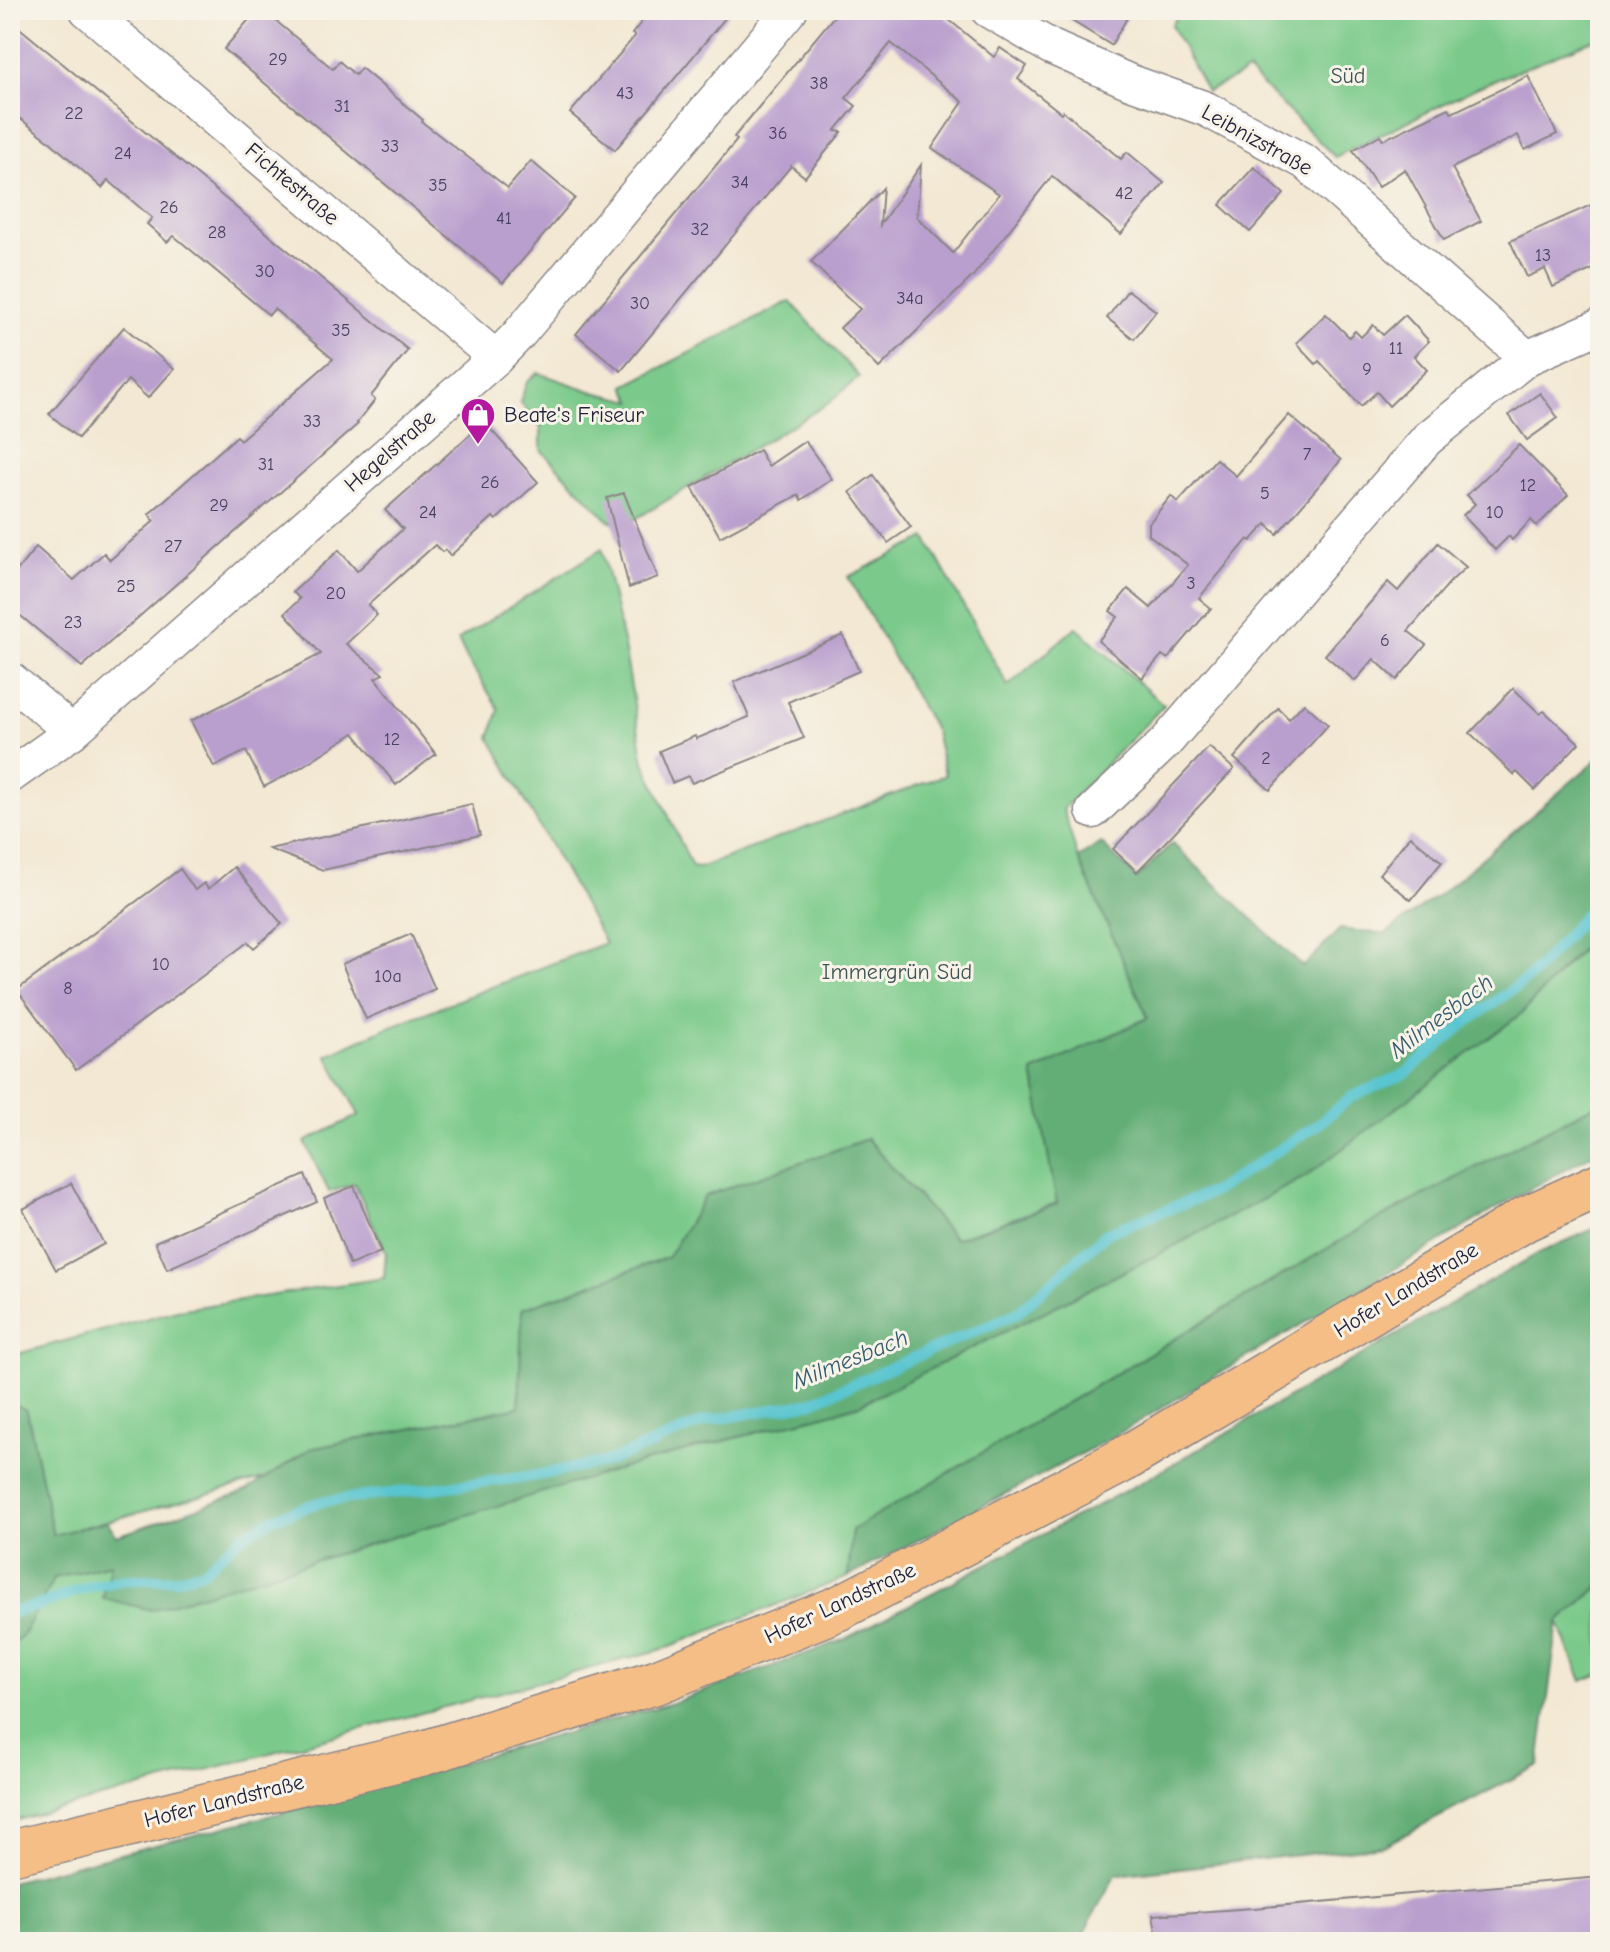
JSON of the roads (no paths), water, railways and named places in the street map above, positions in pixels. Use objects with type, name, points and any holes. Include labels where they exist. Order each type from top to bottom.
[{"type":"main road","name":"Hofer Landstraße","points":[[10,1853],[424,1753],[656,1682],[839,1608],[1123,1460],[1525,1219],[1600,1185]]},
{"type":"street","name":"Fichtestraße","points":[[87,10],[496,358]]},
{"type":"street","name":"Hegelstraße","points":[[10,776],[72,732],[496,358],[790,10]]},
{"type":"street","name":"Leibnizstraße","points":[[988,10],[1051,47],[1128,81],[1206,109],[1305,162],[1527,358]]},
{"type":"street","points":[[1093,811],[1166,742],[1427,439],[1527,358],[1600,326]]},
{"type":"street","points":[[10,679],[72,732]]},
{"type":"waterway","name":"Milmesbach","points":[[10,1613],[88,1587],[123,1580],[175,1579],[202,1572],[240,1538],[274,1518],[320,1502],[534,1476],[610,1461],[706,1421],[809,1403],[1017,1313],[1107,1233],[1215,1191],[1317,1125],[1351,1097],[1405,1074],[1464,1024],[1531,976],[1585,915],[1600,903]]},
{"type":"place","name":"Beate's Friseur","points":[[478,446]]},
{"type":"park label","name":"Süd","points":[[1348,76]]},
{"type":"park label","name":"Immergrün Süd","points":[[897,972]]}]
